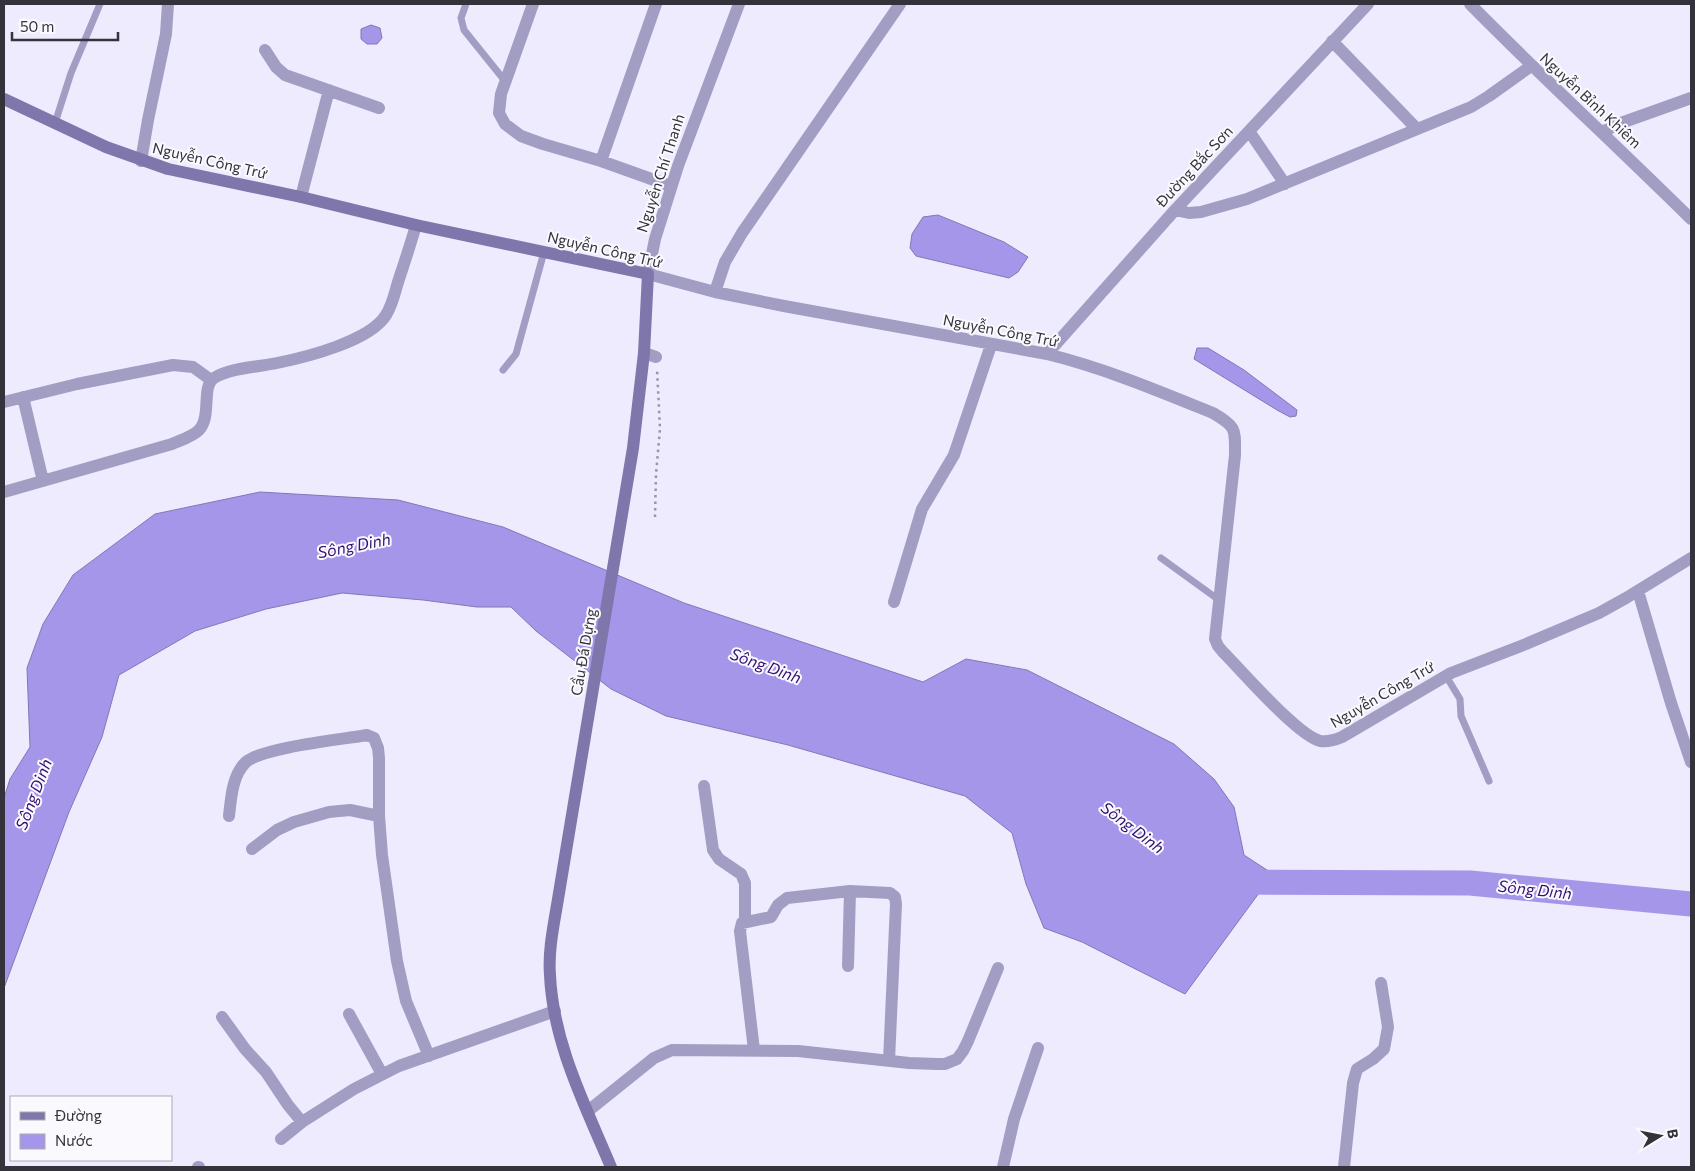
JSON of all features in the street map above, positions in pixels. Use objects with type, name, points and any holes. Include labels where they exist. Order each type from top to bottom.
[{"type":"main road","name":"Nguyễn Công Trứ","points":[[4,99],[106,147],[141,160],[196,175],[301,197],[416,225],[648,274]]},
{"type":"main road","name":"Nguyễn Chí Thanh","points":[[633,448],[650,355],[648,274]]},
{"type":"main road","name":"Cầu Đá Dựng","points":[[555,1011],[550,974],[552,932],[633,448]]},
{"type":"main road","points":[[555,1011],[566,1058],[611,1167]]},
{"type":"street","points":[[141,160],[166,34],[168,4]]},
{"type":"street","points":[[533,4],[501,94],[499,113],[501,119],[511,130],[521,136],[601,161],[671,186]]},
{"type":"street","points":[[601,161],[656,4]]},
{"type":"street","name":"Nguyễn Chí Thanh","points":[[648,274],[655,239],[671,186],[739,4]]},
{"type":"street","points":[[714,292],[725,262],[742,233],[900,4]]},
{"type":"street","name":"Đường Bắc Sơn","points":[[1047,354],[1175,210],[1368,4]]},
{"type":"street","name":"Nguyễn Bỉnh Khiêm","points":[[1470,4],[1531,66],[1691,219]]},
{"type":"street","points":[[1332,41],[1417,129]]},
{"type":"street","points":[[265,50],[280,72],[379,108]]},
{"type":"street","points":[[1175,210],[1190,213],[1201,212],[1246,199],[1285,184],[1471,107],[1531,66]]},
{"type":"street","points":[[301,197],[328,90]]},
{"type":"street","points":[[1602,132],[1621,123],[1691,98]]},
{"type":"street","points":[[1249,131],[1285,184]]},
{"type":"street","points":[[4,492],[172,444],[191,436],[204,423],[208,387],[211,380],[228,372],[295,359],[372,331],[386,315],[392,302],[416,225]]},
{"type":"street","name":"Nguyễn Công Trứ","points":[[648,274],[714,292],[1047,354],[1096,368],[1213,413],[1232,426],[1235,431],[1235,455],[1215,632],[1218,646],[1283,714],[1300,730],[1314,739],[1328,741],[1342,737],[1446,676],[1592,615],[1690,563]]},
{"type":"street","points":[[894,602],[922,509],[954,455],[991,345]]},
{"type":"street","points":[[4,402],[132,372],[173,365],[193,367],[211,380]]},
{"type":"street","points":[[23,397],[43,481]]},
{"type":"street","points":[[1638,591],[1671,703],[1691,762]]},
{"type":"street","points":[[229,816],[232,792],[236,779],[245,763],[254,757],[269,751],[367,735],[374,738],[378,748],[379,816],[382,855],[397,961],[406,1001],[429,1056]]},
{"type":"street","points":[[704,786],[713,850],[719,859],[741,874],[745,882],[745,922]]},
{"type":"street","points":[[252,849],[277,830],[294,822],[329,812],[350,810],[379,816]]},
{"type":"street","points":[[848,966],[850,891]]},
{"type":"street","points":[[754,1050],[740,926],[745,922],[770,918],[780,903],[787,898],[850,891],[890,893],[893,894],[895,899],[889,1061]]},
{"type":"street","points":[[588,1111],[645,1065],[662,1053],[672,1050],[798,1051],[889,1061],[945,1064],[957,1058],[968,1041],[998,968]]},
{"type":"street","points":[[1344,1167],[1353,1083],[1357,1069],[1384,1049],[1388,1027],[1381,983]]},
{"type":"street","points":[[281,1139],[302,1122],[354,1089],[399,1066],[555,1011]]},
{"type":"street","points":[[349,1014],[382,1074]]},
{"type":"street","points":[[222,1017],[244,1049],[266,1072],[288,1106],[302,1122]]},
{"type":"street","points":[[1002,1167],[1014,1119],[1038,1048]]},
{"type":"lane","points":[[55,123],[71,73],[100,4]]},
{"type":"lane","points":[[466,4],[461,18],[464,30],[505,81]]},
{"type":"lane","points":[[503,370],[516,354],[544,252]]},
{"type":"lane","points":[[1161,558],[1219,600]]},
{"type":"lane","points":[[1446,676],[1460,699],[1461,716],[1489,781]]},
{"type":"path","points":[[650,355],[660,429],[655,518]]},
{"type":"water","points":[[371,25],[380,28],[382,38],[377,44],[367,44],[361,39],[361,29]]},
{"type":"water","points":[[938,215],[1004,242],[1028,257],[1018,272],[1009,278],[916,256],[910,248],[912,234],[923,217]]},
{"type":"water","points":[[1197,348],[1208,348],[1244,370],[1297,410],[1296,416],[1290,417],[1277,410],[1194,359]]},
{"type":"water","points":[[260,492],[398,500],[503,527],[684,603],[923,682],[966,659],[1027,670],[1174,744],[1214,779],[1234,807],[1244,855],[1273,874],[1185,994],[1082,942],[1044,928],[1026,884],[1012,833],[965,796],[788,745],[666,716],[611,689],[536,631],[511,607],[477,607],[342,593],[266,609],[195,631],[119,675],[102,737],[69,812],[4,988],[4,798],[10,779],[30,747],[27,668],[43,624],[73,575],[155,514]]},
{"type":"waterway","name":"Sông Dinh","points":[[1232,882],[1470,883],[1691,904]]}]
